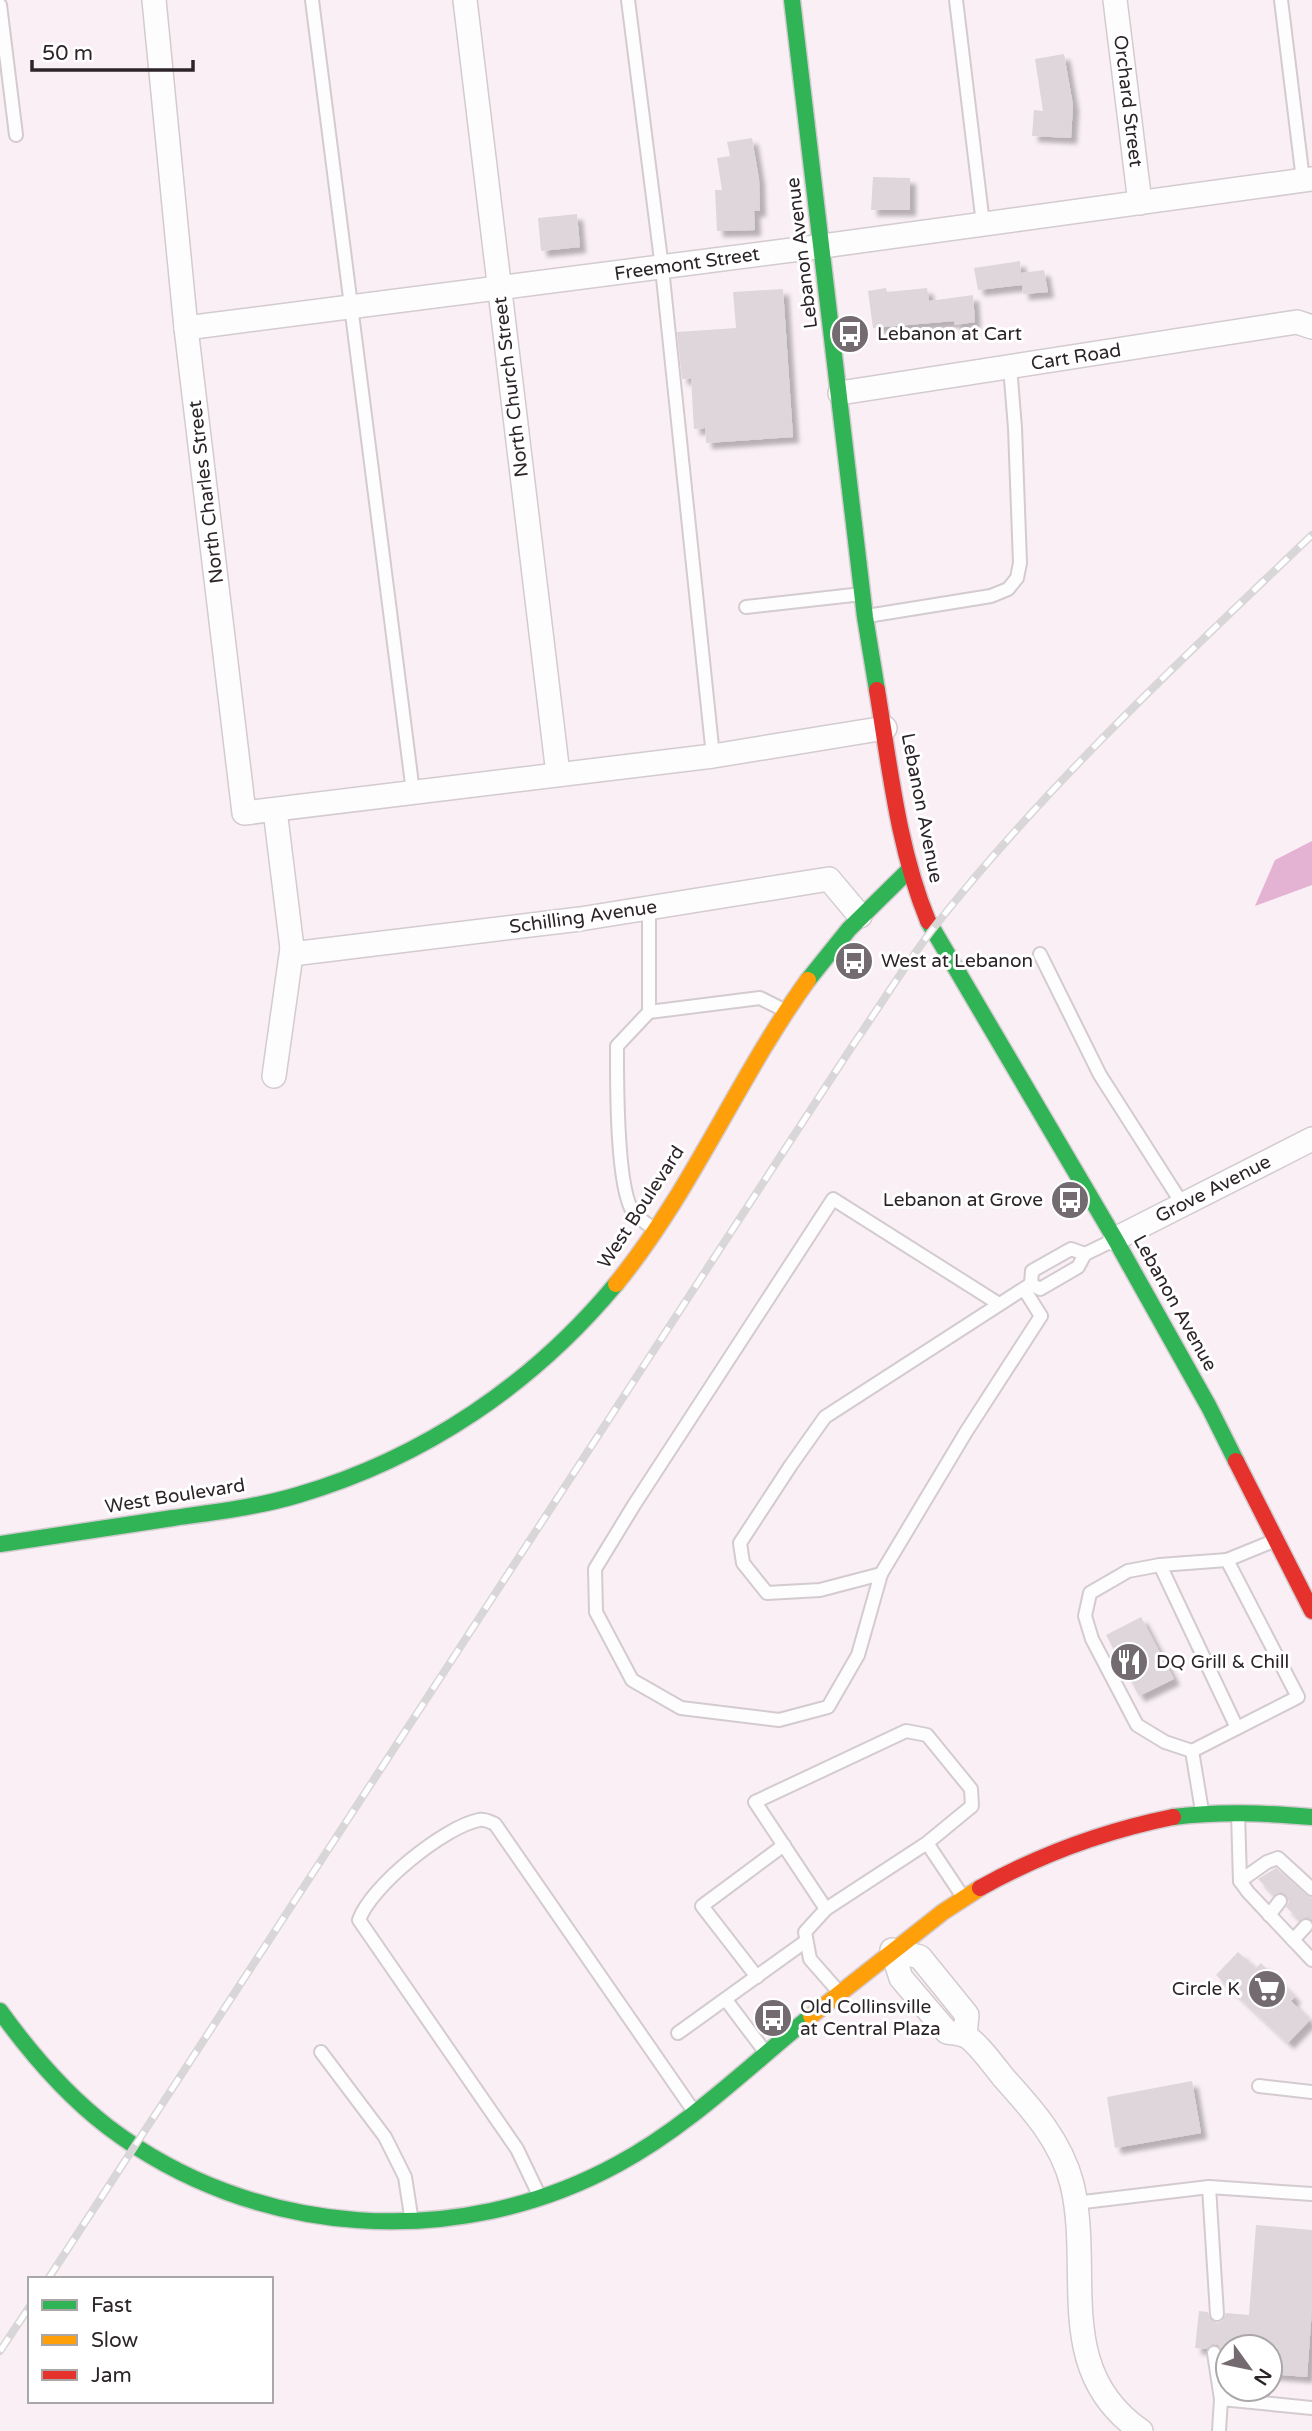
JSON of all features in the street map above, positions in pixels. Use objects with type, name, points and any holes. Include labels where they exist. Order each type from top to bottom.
[{"type":"street","name":"North Charles Street","points":[[154,0],[187,328],[244,813],[275,810]]},
{"type":"street","name":"North Church Street","points":[[465,0],[558,774]]},
{"type":"street","name":"Lebanon Avenue","points":[[792,0],[865,617],[910,869],[932,931],[1115,1239],[1209,1407],[1312,1611]]},
{"type":"street","name":"Orchard Street","points":[[1115,0],[1140,203]]},
{"type":"street","name":"Freemont Street","points":[[187,328],[662,268],[1308,179]]},
{"type":"street","name":"Cart Road","points":[[840,393],[1297,322],[1312,327]]},
{"type":"street","points":[[274,1076],[292,948],[275,810],[713,756],[885,728]]},
{"type":"street","name":"West Boulevard","points":[[0,1544],[260,1504],[334,1483],[399,1456],[459,1423],[534,1368],[598,1306],[632,1264],[656,1231],[787,1012],[821,962],[860,916],[910,869]]},
{"type":"street","name":"Schilling Avenue","points":[[292,948],[292,954],[580,919],[829,879],[860,916]]},
{"type":"street","name":"Grove Avenue","points":[[1115,1239],[1312,1139]]},
{"type":"street","points":[[0,2011],[11,2034],[53,2078],[100,2120],[135,2147],[207,2187],[280,2211],[355,2223],[439,2222],[521,2205],[540,2198],[591,2178],[664,2137],[892,1950],[963,1897],[1054,1849],[1122,1826],[1182,1815],[1238,1812],[1312,1817]]},
{"type":"street","points":[[892,1950],[901,1978],[947,2032],[965,2035],[1039,2116],[1058,2148],[1072,2182],[1078,2218],[1081,2328],[1088,2363],[1102,2394],[1123,2419],[1141,2431]]},
{"type":"lane","points":[[312,0],[413,792]]},
{"type":"lane","points":[[628,0],[662,268],[713,756]]},
{"type":"lane","points":[[956,0],[983,224]]},
{"type":"lane","points":[[1281,0],[1308,179]]},
{"type":"lane","points":[[0,5],[16,135]]},
{"type":"lane","points":[[865,617],[991,596],[1008,589],[1017,578],[1020,531],[1010,367]]},
{"type":"lane","points":[[746,607],[863,594]]},
{"type":"lane","points":[[649,907],[649,1012]]},
{"type":"lane","points":[[1040,954],[1100,1074],[1183,1205]]},
{"type":"lane","points":[[656,1231],[633,1212],[625,1193],[618,1127],[617,1046],[649,1012],[760,998],[787,1012]]},
{"type":"lane","points":[[999,1304],[833,1199],[595,1569],[596,1612],[632,1680],[681,1708],[779,1720],[828,1707],[858,1655],[881,1574],[966,1432],[1041,1317],[1027,1287],[1032,1271],[1071,1249],[1085,1254]]},
{"type":"lane","points":[[881,1574],[820,1590],[767,1593],[743,1563],[740,1543],[825,1417],[999,1304],[1027,1287],[1040,1289],[1077,1268],[1085,1254],[1115,1239]]},
{"type":"lane","points":[[1227,1560],[1298,1697],[1192,1751],[1165,1742],[1137,1725],[1092,1639],[1085,1616],[1090,1593],[1128,1571],[1160,1565],[1227,1560],[1276,1540]]},
{"type":"lane","points":[[1160,1565],[1237,1728]]},
{"type":"lane","points":[[826,1909],[755,1802],[906,1731],[928,1735],[971,1789],[972,1806],[927,1843],[826,1909],[805,1932],[810,1959],[840,1993]]},
{"type":"lane","points":[[1192,1751],[1202,1814]]},
{"type":"lane","points":[[1238,1812],[1240,1881],[1312,1960]]},
{"type":"lane","points":[[540,2198],[517,2149],[359,1920],[373,1895],[393,1874],[458,1827],[482,1819],[495,1824],[695,2113]]},
{"type":"lane","points":[[927,1843],[963,1897]]},
{"type":"lane","points":[[757,1978],[702,1906],[784,1845]]},
{"type":"lane","points":[[1240,1881],[1267,1862],[1278,1858],[1304,1884]]},
{"type":"lane","points":[[1269,1915],[1280,1901]]},
{"type":"lane","points":[[1293,1940],[1306,1926]]},
{"type":"lane","points":[[678,2034],[806,1941]]},
{"type":"lane","points":[[726,2000],[766,2053]]},
{"type":"lane","points":[[321,2052],[386,2137],[405,2177],[412,2222]]},
{"type":"lane","points":[[1259,2086],[1312,2092]]},
{"type":"lane","points":[[1075,2203],[1209,2186],[1312,2194]]},
{"type":"lane","points":[[1209,2186],[1217,2314]]},
{"type":"lane","points":[[1219,2431],[1221,2403]]},
{"type":"lane","points":[[1261,2403],[1312,2408]]},
{"type":"shaded area","points":[[1312,841],[1312,885],[1255,906],[1275,860]]},
{"type":"building","points":[[1064,54],[1073,105],[1071,138],[1032,136],[1034,110],[1043,111],[1035,59]]},
{"type":"building","points":[[752,138],[759,179],[760,211],[754,211],[755,230],[717,231],[715,190],[722,190],[717,158],[730,156],[727,142]]},
{"type":"building","points":[[873,177],[910,178],[910,210],[871,210]]},
{"type":"building","points":[[577,214],[580,247],[541,251],[538,218]]},
{"type":"building","points":[[1020,261],[1022,285],[978,290],[974,268]]},
{"type":"building","points":[[1044,270],[1048,292],[1023,294],[1021,273]]},
{"type":"building","points":[[886,288],[887,292],[927,288],[929,301],[973,295],[975,322],[955,325],[954,321],[873,328],[868,291]]},
{"type":"building","points":[[783,289],[793,437],[706,443],[705,428],[694,429],[691,378],[682,379],[677,332],[736,328],[733,292]]},
{"type":"building","points":[[1141,1617],[1174,1679],[1139,1696],[1106,1635]]},
{"type":"building","points":[[1276,1868],[1312,1898],[1312,1920],[1307,1917],[1300,1920],[1286,1907],[1289,1902],[1286,1895],[1281,1892],[1274,1895],[1258,1879]]},
{"type":"building","points":[[1238,1952],[1256,1968],[1261,1963],[1295,1997],[1291,2001],[1310,2020],[1288,2043],[1216,1975]]},
{"type":"building","points":[[1192,2081],[1201,2133],[1115,2148],[1107,2097]]},
{"type":"building","points":[[1256,2225],[1312,2230],[1312,2309],[1307,2377],[1284,2375],[1284,2333],[1214,2333],[1214,2344],[1206,2349],[1195,2348],[1199,2311],[1208,2312],[1210,2319],[1217,2323],[1222,2321],[1226,2313],[1249,2315]]},
{"type":"railway","points":[[49,2277],[921,944],[975,877],[1067,775],[1164,677],[1312,535]]},
{"type":"railway","points":[[0,2351],[28,2309]]},
{"type":"traffic: fast","points":[[792,0],[865,617],[877,690]]},
{"type":"traffic: fast","points":[[808,980],[849,929],[910,869]]},
{"type":"traffic: fast","points":[[928,921],[1115,1239],[1209,1407],[1236,1461]]},
{"type":"traffic: fast","points":[[0,1544],[252,1506],[298,1495],[344,1479],[389,1460],[473,1413],[549,1354],[616,1284]]},
{"type":"traffic: fast","points":[[1173,1817],[1242,1813],[1312,1817]]},
{"type":"traffic: fast","points":[[0,2011],[36,2058],[77,2101],[108,2127],[165,2164],[227,2192],[291,2211],[357,2220],[424,2220],[491,2211],[556,2192],[618,2164],[670,2132],[811,2016]]},
{"type":"traffic: slow","points":[[616,1284],[668,1211],[759,1055],[808,980]]},
{"type":"traffic: slow","points":[[811,2016],[943,1912],[980,1888]]},
{"type":"traffic: jam","points":[[877,690],[902,836],[928,921]]},
{"type":"traffic: jam","points":[[1236,1461],[1312,1611]]},
{"type":"traffic: jam","points":[[980,1888],[1074,1845],[1122,1829],[1173,1817]]},
{"type":"place","name":"Lebanon at Cart","points":[[850,334]]},
{"type":"place","name":"West at Lebanon","points":[[854,961]]},
{"type":"place","name":"Lebanon at Grove","points":[[1070,1200]]},
{"type":"place","name":"DQ Grill & Chill","points":[[1129,1662]]},
{"type":"place","name":"Circle K","points":[[1267,1989]]},
{"type":"place","name":"Old Collinsville at Central Plaza","points":[[773,2018]]}]
